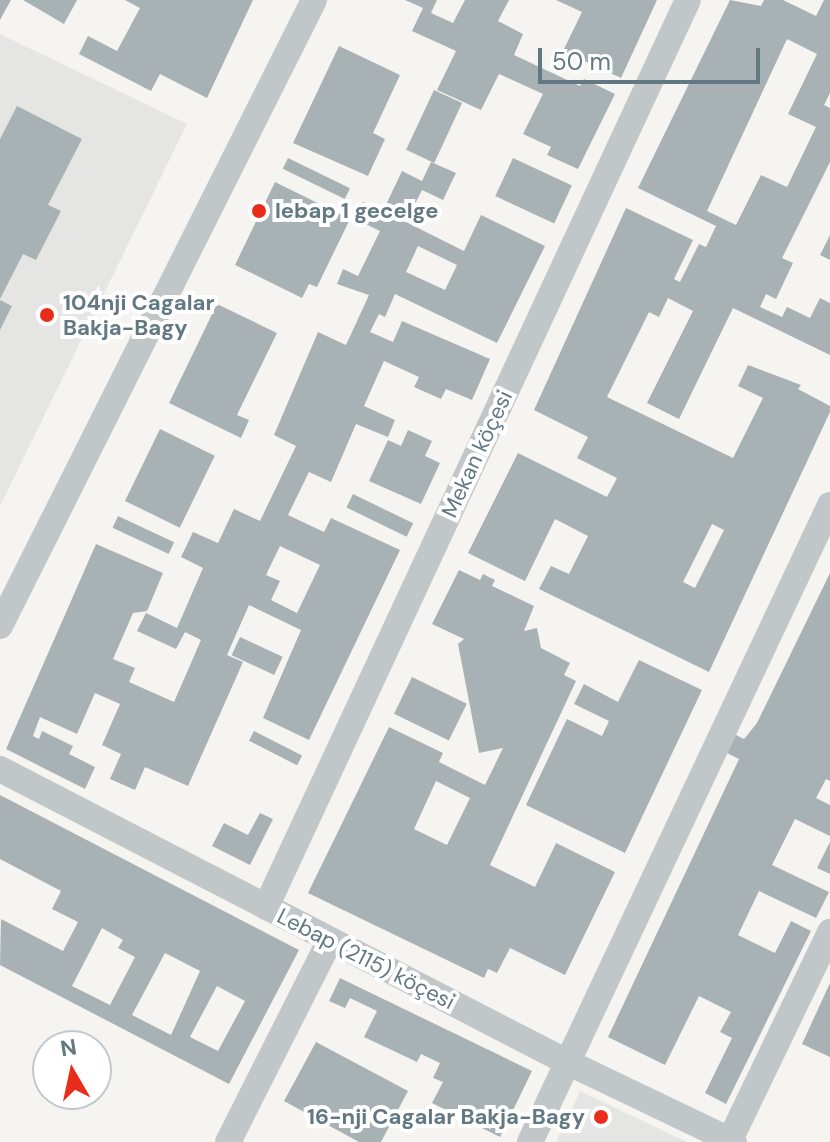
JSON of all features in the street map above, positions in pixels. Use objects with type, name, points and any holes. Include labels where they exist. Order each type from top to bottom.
[{"type":"street","points":[[0,626],[314,0]]},
{"type":"street","name":"Mekan köçesi","points":[[266,907],[688,0]]},
{"type":"street","points":[[530,1142],[830,505]]},
{"type":"street","name":"Lebap (2115) köçesi","points":[[0,769],[567,1062],[732,1141]]},
{"type":"street","points":[[732,1141],[830,932]]},
{"type":"street","points":[[228,1142],[330,940]]},
{"type":"shaded area","name":"104nji Cagalar Bakja-Bagy","points":[[0,34],[187,124],[0,506]]},
{"type":"shaded area","name":"16-nji Cagalar Bakja-Bagy","points":[[580,1091],[687,1142],[556,1142]]},
{"type":"building","points":[[0,0],[11,0],[0,20]]},
{"type":"building","points":[[23,0],[77,0],[64,24]]},
{"type":"building","points":[[125,0],[253,0],[207,98],[160,74],[151,91],[79,54],[88,36],[117,51],[140,8]]},
{"type":"building","points":[[405,0],[437,0],[431,13],[453,23],[465,0],[509,0],[498,21],[523,34],[514,55],[580,86],[584,79],[615,94],[578,169],[547,155],[551,147],[523,134],[543,94],[499,74],[481,110],[437,90],[456,51],[412,31],[423,8]]},
{"type":"building","points":[[556,0],[657,0],[621,78],[563,51],[582,12]]},
{"type":"building","points":[[730,0],[761,6],[764,0],[783,0],[816,16],[824,0],[830,0],[830,93],[824,105],[830,108],[830,162],[782,258],[793,263],[776,299],[766,294],[760,307],[782,317],[787,307],[810,318],[820,298],[830,303],[830,355],[733,308],[679,419],[647,403],[693,311],[668,298],[659,317],[649,312],[607,397],[733,458],[763,398],[738,386],[748,365],[801,385],[798,389],[830,406],[830,412],[709,672],[539,589],[551,566],[569,574],[588,536],[555,519],[525,581],[468,553],[518,453],[607,497],[617,478],[577,458],[588,437],[534,410],[626,208],[693,240],[674,279],[680,282],[699,244],[706,247],[716,226],[638,188]],"holes":[[[787,39],[817,54],[788,114],[816,127],[787,187],[761,175],[736,225],[707,211]],[[712,524],[724,530],[695,588],[683,582]]]},
{"type":"building","points":[[339,46],[400,75],[373,133],[385,139],[368,176],[293,143]]},
{"type":"building","points":[[434,90],[462,103],[434,163],[406,150]]},
{"type":"building","points":[[17,106],[82,139],[48,205],[61,211],[36,260],[23,254],[0,299],[0,139]]},
{"type":"building","points":[[288,158],[350,188],[345,199],[283,169]]},
{"type":"building","points":[[513,158],[572,185],[554,224],[495,196]]},
{"type":"building","points":[[431,162],[456,173],[443,200],[422,190],[406,222],[464,251],[481,215],[545,246],[497,343],[395,294],[385,317],[379,314],[370,332],[393,342],[402,321],[490,359],[472,400],[446,389],[441,399],[414,387],[419,377],[384,361],[364,406],[395,420],[388,437],[356,424],[331,482],[309,472],[288,515],[324,532],[331,518],[400,550],[309,740],[263,718],[301,630],[249,605],[227,655],[243,662],[188,786],[145,767],[135,790],[110,779],[121,754],[102,745],[120,704],[95,693],[77,734],[40,717],[33,736],[39,739],[42,731],[73,746],[69,754],[95,767],[85,789],[6,749],[96,544],[163,573],[147,611],[133,613],[113,659],[135,668],[129,682],[174,702],[201,640],[185,632],[176,649],[137,631],[146,613],[177,628],[203,568],[181,557],[193,532],[218,543],[234,509],[260,521],[296,446],[274,435],[318,332],[346,345],[369,295],[337,284],[343,269],[358,276],[380,231],[355,219],[363,202],[383,211],[402,171],[422,181]],"holes":[[[418,246],[457,265],[445,290],[406,272]],[[280,546],[320,565],[297,613],[271,600],[280,581],[266,575]]]},
{"type":"building","points":[[275,182],[350,219],[317,287],[309,284],[302,298],[235,265]]},
{"type":"building","points":[[830,235],[830,260],[820,255]]},
{"type":"building","points":[[0,300],[12,306],[0,330]]},
{"type":"building","points":[[217,304],[277,333],[237,415],[249,420],[241,438],[169,403]]},
{"type":"building","points":[[160,429],[215,456],[180,528],[125,501]]},
{"type":"building","points":[[408,430],[432,441],[425,456],[440,463],[421,504],[369,481],[388,440],[401,446]]},
{"type":"building","points":[[353,494],[413,523],[407,537],[346,507]]},
{"type":"building","points":[[118,516],[174,542],[169,554],[113,528]]},
{"type":"building","points":[[459,570],[480,580],[483,574],[495,580],[492,586],[534,606],[524,631],[537,628],[541,648],[570,663],[564,675],[576,681],[490,865],[535,887],[556,843],[615,872],[565,975],[510,948],[497,973],[488,969],[484,978],[308,893],[389,727],[443,753],[439,762],[485,785],[503,748],[479,753],[458,644],[464,639],[432,624]],"holes":[[[436,781],[470,798],[447,845],[414,829]]]},
{"type":"building","points":[[830,573],[830,781],[826,779],[816,798],[830,805],[830,836],[795,819],[772,865],[829,892],[816,918],[759,891],[738,935],[775,953],[791,921],[811,931],[726,1104],[705,1093],[732,1038],[720,1032],[731,1012],[699,996],[665,1065],[608,1037],[739,759],[727,753],[736,735],[744,739],[757,723]]},
{"type":"building","points":[[240,637],[283,657],[274,675],[232,655]]},
{"type":"building","points":[[639,660],[702,690],[625,853],[526,805],[567,719],[602,736],[609,721],[574,704],[584,684],[618,702]]},
{"type":"building","points":[[412,677],[467,704],[449,741],[394,714]]},
{"type":"building","points":[[254,731],[302,756],[297,765],[249,741]]},
{"type":"building","points":[[0,795],[299,950],[229,1084],[0,965],[1,919],[63,951],[78,922],[52,909],[61,891],[0,859]],"holes":[[[102,928],[123,940],[118,948],[135,957],[110,1005],[72,986]],[[165,953],[200,971],[171,1035],[132,1015]],[[217,986],[245,1001],[218,1051],[190,1037]]]},
{"type":"building","points":[[260,813],[273,819],[250,865],[212,846],[224,823],[248,835]]},
{"type":"building","points":[[830,842],[830,874],[817,868]]},
{"type":"building","points":[[340,978],[532,1071],[500,1137],[432,1103],[443,1082],[433,1078],[440,1063],[421,1054],[417,1062],[364,1037],[377,1011],[350,998],[345,1008],[329,1001]]},
{"type":"building","points":[[830,983],[830,1057],[802,1044]]},
{"type":"building","points":[[316,1042],[408,1091],[381,1142],[359,1142],[284,1101]]},
{"type":"place","name":"lebap 1 gecelge","points":[[259,211]]},
{"type":"place","name":"104nji Cagalar Bakja-Bagy","points":[[47,315]]},
{"type":"place","name":"16-nji Cagalar Bakja-Bagy","points":[[601,1117]]}]
